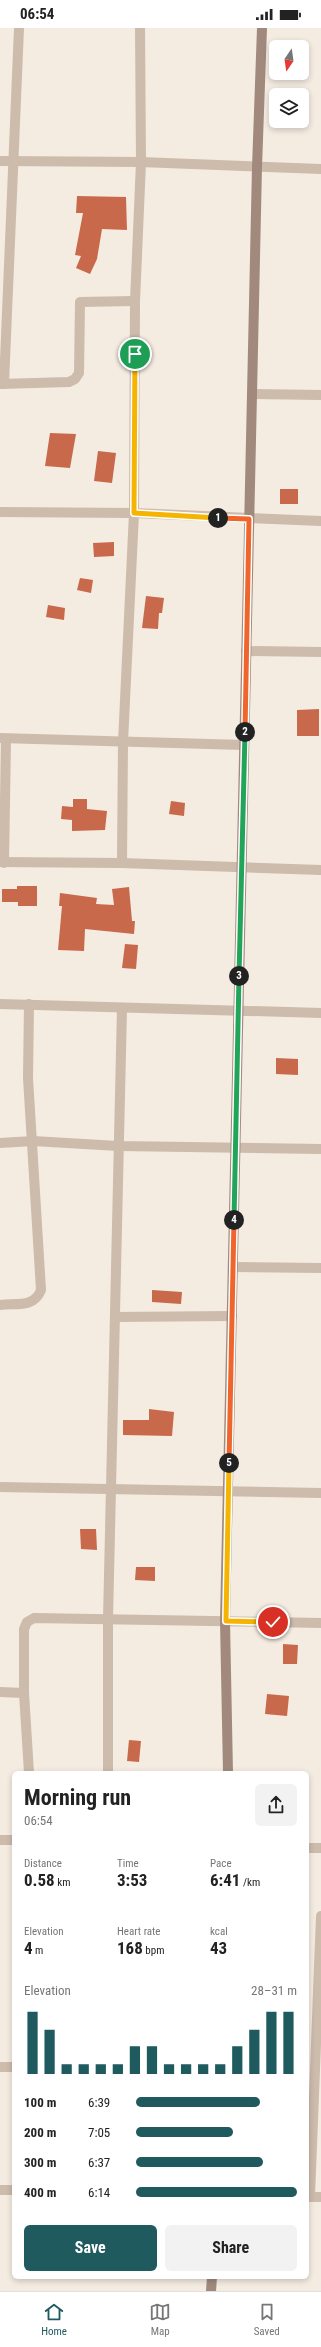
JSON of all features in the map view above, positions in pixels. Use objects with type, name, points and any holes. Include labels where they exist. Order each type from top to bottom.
[{"type":"street","points":[[19,28],[13,161],[4,289],[2,384],[69,382],[75,379],[79,373],[80,302],[135,301]]},
{"type":"street","points":[[122,863],[123,742],[134,513],[135,301],[141,162],[140,28]]},
{"type":"street","points":[[228,1771],[226,1621],[228,1492],[257,167],[262,28]]},
{"type":"street","points":[[0,161],[141,162],[321,169]]},
{"type":"street","points":[[252,394],[321,395]]},
{"type":"street","points":[[0,512],[134,513],[321,521]]},
{"type":"street","points":[[246,651],[321,652]]},
{"type":"street","points":[[244,745],[3,738],[2,862],[122,863],[242,869],[321,870]]},
{"type":"street","points":[[0,1004],[239,1012],[321,1013]]},
{"type":"street","points":[[0,1305],[30,1303],[38,1298],[41,1290],[28,1078],[28,1004]]},
{"type":"street","points":[[108,1771],[108,1619],[122,1008]]},
{"type":"street","points":[[0,1143],[33,1141],[118,1146],[321,1149]]},
{"type":"street","points":[[233,1267],[321,1268]]},
{"type":"street","points":[[115,1317],[232,1316]]},
{"type":"street","points":[[0,1487],[321,1493]]},
{"type":"street","points":[[29,1771],[24,1693],[24,1630],[27,1622],[34,1618],[321,1623]]},
{"type":"street","points":[[0,1692],[24,1693]]},
{"type":"street","points":[[0,1840],[12,1840]]},
{"type":"street","points":[[309,1848],[321,1848]]},
{"type":"street","points":[[309,2176],[321,1922]]},
{"type":"street","points":[[0,2067],[12,2067]]},
{"type":"street","points":[[0,2190],[12,2190]]},
{"type":"street","points":[[309,2197],[321,2197]]},
{"type":"street","points":[[211,2291],[212,2279]]},
{"type":"building","points":[[77,196],[126,197],[127,230],[102,229],[97,259],[90,274],[76,268],[81,256],[75,255],[83,213],[76,213]]},
{"type":"building","points":[[50,433],[76,434],[70,468],[45,466]]},
{"type":"building","points":[[98,451],[116,453],[112,483],[94,481]]},
{"type":"building","points":[[280,489],[298,489],[298,504],[280,504]]},
{"type":"building","points":[[114,542],[114,556],[94,557],[93,543]]},
{"type":"building","points":[[80,578],[93,580],[91,593],[77,590]]},
{"type":"building","points":[[146,596],[164,598],[162,613],[159,613],[158,629],[142,628]]},
{"type":"building","points":[[48,605],[65,608],[64,620],[46,617]]},
{"type":"building","points":[[319,709],[319,736],[297,736],[297,710]]},
{"type":"building","points":[[73,799],[87,799],[87,809],[107,811],[105,830],[72,831],[72,820],[61,819],[62,806],[73,807]]},
{"type":"building","points":[[171,801],[185,803],[184,816],[169,814]]},
{"type":"building","points":[[17,886],[37,886],[37,906],[18,906],[18,902],[2,902],[2,889],[17,889]]},
{"type":"building","points":[[129,887],[132,921],[135,921],[134,934],[85,929],[84,951],[58,950],[62,906],[59,906],[60,893],[97,898],[96,904],[114,905],[112,889]]},
{"type":"building","points":[[125,944],[138,945],[136,969],[122,968]]},
{"type":"building","points":[[276,1058],[298,1059],[298,1075],[276,1074]]},
{"type":"building","points":[[152,1290],[182,1292],[181,1304],[152,1302]]},
{"type":"building","points":[[149,1409],[174,1412],[172,1436],[123,1435],[123,1420],[149,1420]]},
{"type":"building","points":[[80,1529],[96,1529],[97,1550],[81,1549]]},
{"type":"building","points":[[136,1567],[155,1567],[155,1581],[135,1580]]},
{"type":"building","points":[[283,1644],[298,1645],[297,1664],[283,1664]]},
{"type":"building","points":[[267,1694],[289,1696],[287,1716],[265,1714]]},
{"type":"building","points":[[129,1740],[141,1741],[139,1762],[127,1761]]},
{"type":"route","points":[[135,354],[134,513],[249,519],[226,1621],[273,1622]]}]
